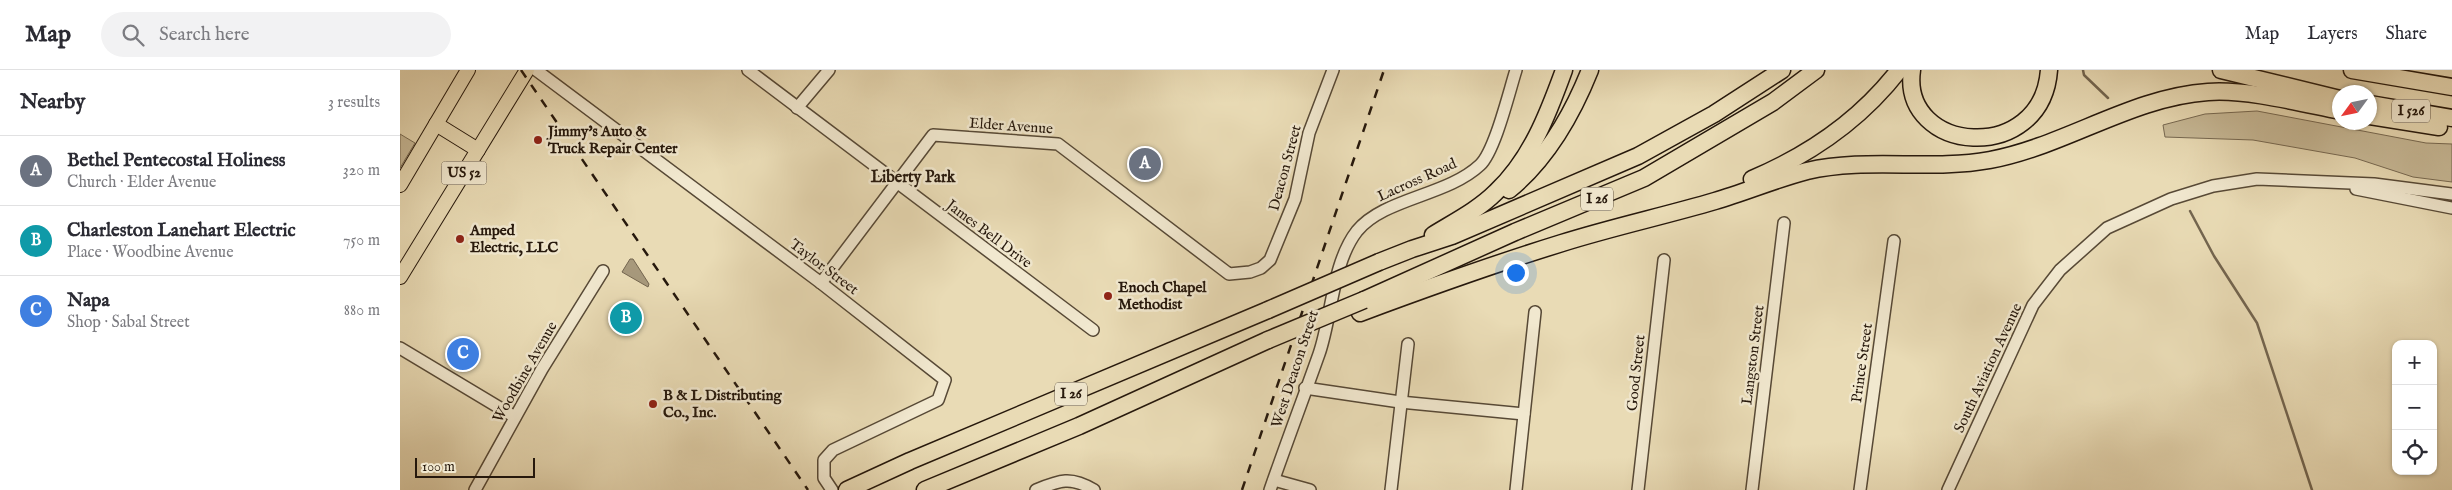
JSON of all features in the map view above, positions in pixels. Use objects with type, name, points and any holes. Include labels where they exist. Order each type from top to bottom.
[{"type":"highway","points":[[1412,249],[1478,207],[1510,177],[1545,123],[1564,70]]},
{"type":"highway","points":[[1441,230],[1472,217],[1490,206],[1531,169],[1563,126],[1590,70]]},
{"type":"highway","name":"I 26","points":[[847,490],[873,477],[1380,262],[1452,236],[1638,156],[1714,114],[1782,70]]},
{"type":"highway","name":"I 26","points":[[925,490],[1079,426],[1240,351],[1362,306],[1515,232],[1644,178],[1773,102],[1816,70]]},
{"type":"highway","points":[[1672,212],[1759,176],[1805,153],[1841,128],[1867,106],[1899,70]]},
{"type":"highway","points":[[1912,70],[1912,84],[1916,101],[1932,122],[1942,130],[1953,135],[1988,138],[2015,127],[2034,112],[2044,92],[2049,70]]},
{"type":"highway","points":[[2222,70],[2332,96]]},
{"type":"highway","name":"I 526","points":[[2352,70],[2452,87]]},
{"type":"highway","points":[[1362,306],[1453,279],[1555,245],[1807,171],[1832,167],[1948,164],[1996,159],[2049,142],[2157,102],[2193,93],[2211,91],[2233,93],[2332,109]]},
{"type":"highway","name":"I 526","points":[[2377,105],[2452,118]]},
{"type":"highway","points":[[2377,117],[2452,128]]},
{"type":"main road","points":[[400,185],[468,70]]},
{"type":"main road","name":"US 52","points":[[400,277],[528,70]]},
{"type":"main road","points":[[436,124],[478,150]]},
{"type":"street","name":"Taylor Street","points":[[536,70],[821,283],[945,380],[938,400],[834,450],[824,460],[824,478],[832,490]]},
{"type":"street","name":"James Bell Drive","points":[[748,70],[1092,330]]},
{"type":"street","points":[[797,108],[829,70]]},
{"type":"street","name":"Deacon Street","points":[[1229,274],[1250,272],[1261,268],[1270,260],[1295,199],[1309,133],[1334,70]]},
{"type":"street","name":"Lacross Road","points":[[1343,256],[1357,232],[1374,216],[1458,181],[1481,165],[1492,142],[1516,70]]},
{"type":"street","name":"Elder Avenue","points":[[821,283],[898,184],[933,135],[1058,144],[1229,274]]},
{"type":"street","name":"South Aviation Avenue","points":[[1948,490],[2033,305],[2060,270],[2107,228],[2171,199],[2213,186],[2257,179],[2374,184],[2452,194]]},
{"type":"street","name":"South Aviation Avenue","points":[[2312,180],[2452,208]]},
{"type":"street","name":"Langston Street","points":[[1752,490],[1784,223]]},
{"type":"street","name":"Prince Street","points":[[1860,490],[1894,241]]},
{"type":"street","name":"West Deacon Street","points":[[1272,485],[1319,353],[1343,256]]},
{"type":"street","name":"Good Street","points":[[1638,490],[1664,260]]},
{"type":"street","name":"Woodbine Avenue","points":[[475,490],[542,369],[603,271]]},
{"type":"street","points":[[1516,490],[1535,312]]},
{"type":"street","points":[[1391,490],[1408,344]]},
{"type":"street","points":[[400,348],[516,417]]},
{"type":"street","points":[[1305,388],[1400,402],[1524,414]]},
{"type":"street","points":[[1036,490],[1067,480],[1081,482],[1094,490]]},
{"type":"street","points":[[1272,485],[1310,490]]},
{"type":"shaded area","points":[[2257,111],[2332,125],[2332,130],[2357,130],[2426,143],[2452,144],[2452,182],[2413,177],[2355,158],[2253,140],[2165,137],[2163,125],[2205,114]]},
{"type":"shaded area","points":[[400,134],[415,143],[400,168]]},
{"type":"shaded area","points":[[630,259],[633,259],[649,284],[648,287],[622,272]]},
{"type":"waterway","points":[[2083,70],[2084,75],[2108,98]]},
{"type":"waterway","points":[[2190,211],[2214,256],[2257,323],[2312,490]]},
{"type":"railway","points":[[521,70],[808,490]]},
{"type":"railway","points":[[1242,490],[1384,70]]},
{"type":"place","name":"Jimmy's Auto & Truck Repair Center","points":[[538,140]]},
{"type":"place","name":"Bethel Pentecostal Holiness","points":[[1145,164]]},
{"type":"place","name":"Amped Electric, LLC","points":[[460,239]]},
{"type":"place","name":"Enoch Chapel Methodist","points":[[1108,296]]},
{"type":"place","name":"Charleston Lanehart Electric","points":[[626,318]]},
{"type":"place","name":"Napa","points":[[463,354]]},
{"type":"place","name":"B & L Distributing Co., Inc.","points":[[653,404]]},
{"type":"district","name":"Liberty Park","points":[[913,178]]}]
